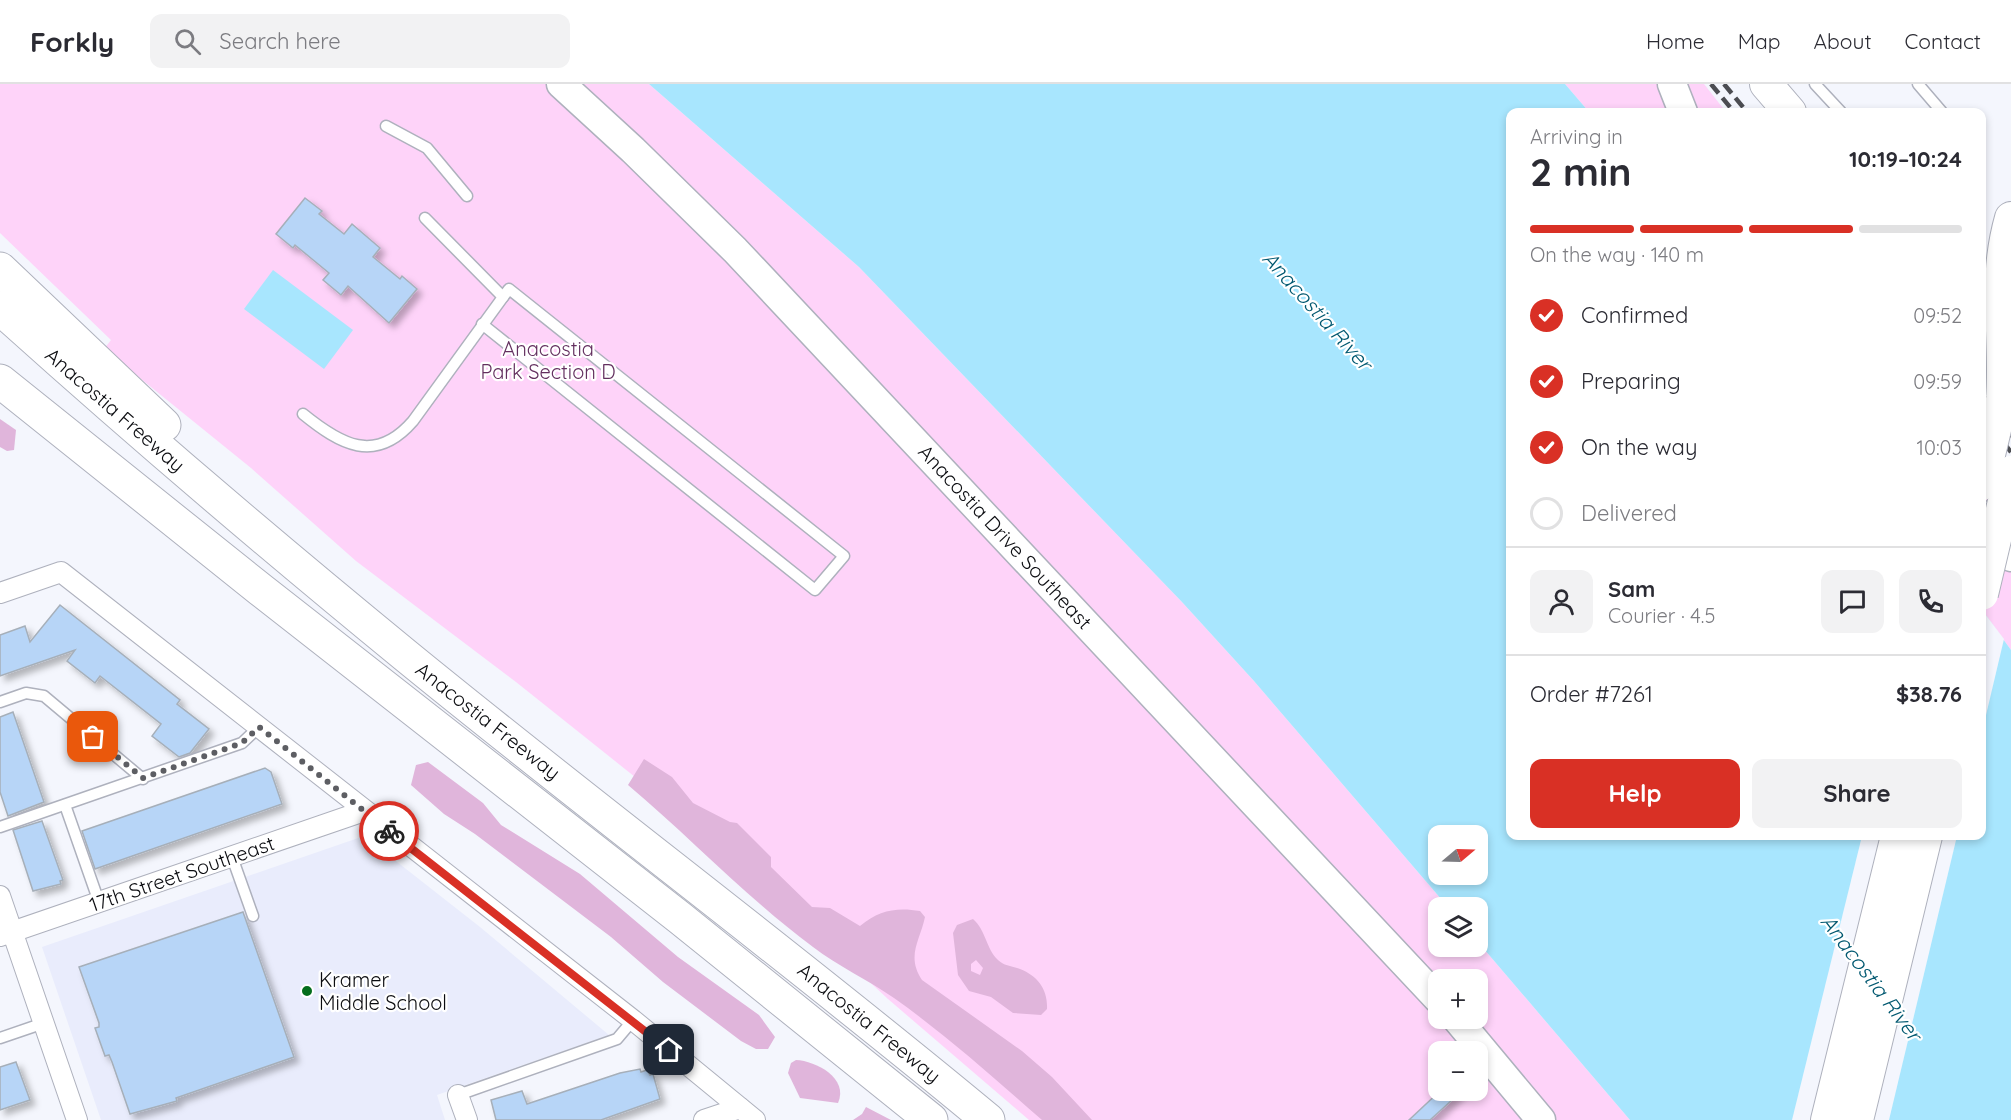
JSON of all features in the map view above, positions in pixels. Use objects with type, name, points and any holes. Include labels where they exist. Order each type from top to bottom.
[{"type":"highway","points":[[0,269],[406,656]]},
{"type":"highway","name":"Anacostia Freeway","points":[[0,308],[212,495],[406,656],[777,949],[988,1120]]},
{"type":"highway","points":[[0,356],[261,590]]},
{"type":"highway","name":"Anacostia Freeway","points":[[0,381],[931,1120]]},
{"type":"main road","points":[[1766,84],[1787,108]]},
{"type":"main road","points":[[1986,467],[2002,400],[2004,364],[2000,281],[2011,218]]},
{"type":"main road","points":[[1986,577],[2011,472]]},
{"type":"main road","points":[[1986,600],[2011,537]]},
{"type":"main road","points":[[1827,1120],[1896,840]]},
{"type":"main road","points":[[1857,1120],[1925,840]]},
{"type":"street","name":"Anacostia Drive Southeast","points":[[561,84],[633,150],[735,250],[1428,988]]},
{"type":"street","points":[[1672,84],[1681,108]]},
{"type":"street","points":[[1986,521],[2011,557]]},
{"type":"street","points":[[0,593],[61,572],[633,1020],[748,1114]]},
{"type":"street","name":"17th Street Southeast","points":[[6,934],[364,811]]},
{"type":"street","points":[[0,897],[6,934],[44,1023],[76,1120]]},
{"type":"street","points":[[1465,1029],[1541,1120]]},
{"type":"street","points":[[459,1095],[467,1120]]},
{"type":"street","points":[[704,1120],[748,1114]]},
{"type":"lane","points":[[1815,84],[1837,108]]},
{"type":"lane","points":[[1918,84],[1939,108]]},
{"type":"lane","points":[[386,126],[427,148],[467,196]]},
{"type":"lane","points":[[425,218],[503,297]]},
{"type":"lane","points":[[303,414],[336,439],[348,444],[373,446],[395,438],[413,421],[482,324],[509,289],[844,556],[815,590],[482,324]]},
{"type":"lane","points":[[0,702],[26,693],[44,696],[143,778]]},
{"type":"lane","points":[[0,827],[242,743],[259,727]]},
{"type":"lane","points":[[65,806],[99,902]]},
{"type":"lane","points":[[232,857],[253,916]]},
{"type":"lane","points":[[459,1095],[617,1039],[633,1020]]},
{"type":"lane","points":[[0,1038],[44,1023]]},
{"type":"shaded area","points":[[0,419],[16,430],[14,450],[7,451],[0,447]]},
{"type":"shaded area","points":[[644,759],[672,777],[693,803],[730,822],[737,823],[771,857],[771,867],[812,907],[830,908],[860,926],[874,916],[888,911],[904,909],[920,911],[925,917],[916,948],[915,963],[922,980],[1022,1051],[1052,1077],[1092,1120],[1042,1120],[913,1012],[884,991],[823,954],[789,928],[628,785]]},
{"type":"shaded area","points":[[428,762],[483,803],[501,825],[580,874],[678,957],[759,1015],[775,1037],[768,1049],[756,1049],[741,1041],[663,982],[611,937],[475,834],[444,814],[411,785],[416,765]]},
{"type":"shaded area","name":"Kramer Middle School","points":[[364,836],[480,927],[609,1035],[437,1095],[445,1120],[101,1120],[42,947]]},
{"type":"shaded area","points":[[973,919],[981,928],[998,960],[1005,965],[1026,972],[1041,984],[1046,996],[1047,1009],[1041,1015],[1013,1013],[991,997],[969,991],[958,975],[953,933],[957,925]],"holes":[[[976,960],[983,968],[980,975],[971,971],[971,964]]]},
{"type":"shaded area","points":[[796,1060],[813,1064],[829,1072],[839,1086],[838,1103],[800,1098],[788,1073],[791,1063]]},
{"type":"shaded area","points":[[866,1107],[891,1120],[853,1120],[862,1114]]},
{"type":"green space","name":"Anacostia Park Section D","points":[[0,84],[649,84],[859,267],[1182,602],[1254,681],[1439,897],[1428,897],[1428,957],[1488,957],[1488,954],[1630,1120],[1029,1120],[888,999],[734,856],[516,682],[356,561],[251,468],[104,349],[111,340],[0,233]]},
{"type":"green space","points":[[1565,84],[1704,84],[1723,108],[1586,108]]},
{"type":"green space","points":[[1986,443],[2011,474],[2011,650],[1986,616]]},
{"type":"water","name":"Anacostia River","points":[[649,84],[1565,84],[1586,108],[1506,108],[1506,840],[1986,840],[1986,616],[2011,650],[2011,1120],[1630,1120],[1488,954],[1488,897],[1439,897],[1429,885],[1488,885],[1488,825],[1428,825],[1428,884],[1254,681],[1182,602],[859,267]]},
{"type":"water","points":[[273,270],[353,330],[324,369],[244,309]]},
{"type":"pier","points":[[1986,615],[2004,639],[1986,715]]},
{"type":"pier","points":[[1861,840],[1956,840],[1889,1120],[1792,1120]]},
{"type":"building","points":[[305,198],[322,211],[319,214],[344,234],[352,224],[380,248],[373,257],[400,279],[402,276],[417,289],[389,323],[348,286],[341,295],[323,280],[329,273],[295,245],[293,248],[276,234]]},
{"type":"building","points":[[60,605],[180,700],[177,704],[209,729],[190,753],[179,757],[152,736],[161,724],[100,676],[95,683],[67,661],[75,650],[0,676],[0,635],[25,626],[30,642]]},
{"type":"building","points":[[13,712],[44,802],[8,816],[0,792],[0,717]]},
{"type":"building","points":[[265,768],[271,772],[282,804],[95,869],[82,831]]},
{"type":"building","points":[[42,821],[63,880],[60,881],[61,884],[33,891],[13,830]]},
{"type":"building","points":[[243,912],[294,1057],[176,1098],[177,1101],[130,1114],[112,1062],[109,1055],[105,1056],[95,1028],[99,1027],[99,1023],[79,967]]},
{"type":"building","points":[[16,1062],[30,1100],[0,1110],[0,1067]]},
{"type":"building","points":[[640,1069],[641,1072],[647,1070],[650,1075],[653,1074],[660,1099],[601,1120],[496,1120],[491,1100],[522,1091],[527,1104],[620,1073]]},
{"type":"building","points":[[1429,1101],[1451,1101],[1430,1120],[1409,1120]]},
{"type":"railway","points":[[1711,84],[1731,108]]},
{"type":"railway","points":[[1724,84],[1744,108]]},
{"type":"railway","points":[[1986,406],[2011,437]]},
{"type":"railway","points":[[1986,421],[2011,452]]},
{"type":"way so far","points":[[93,737],[143,778],[242,743],[259,727],[389,831]]},
{"type":"place","name":"Kramer Middle School","points":[[307,991]]},
{"type":"route","points":[[389,831],[669,1050]]}]
